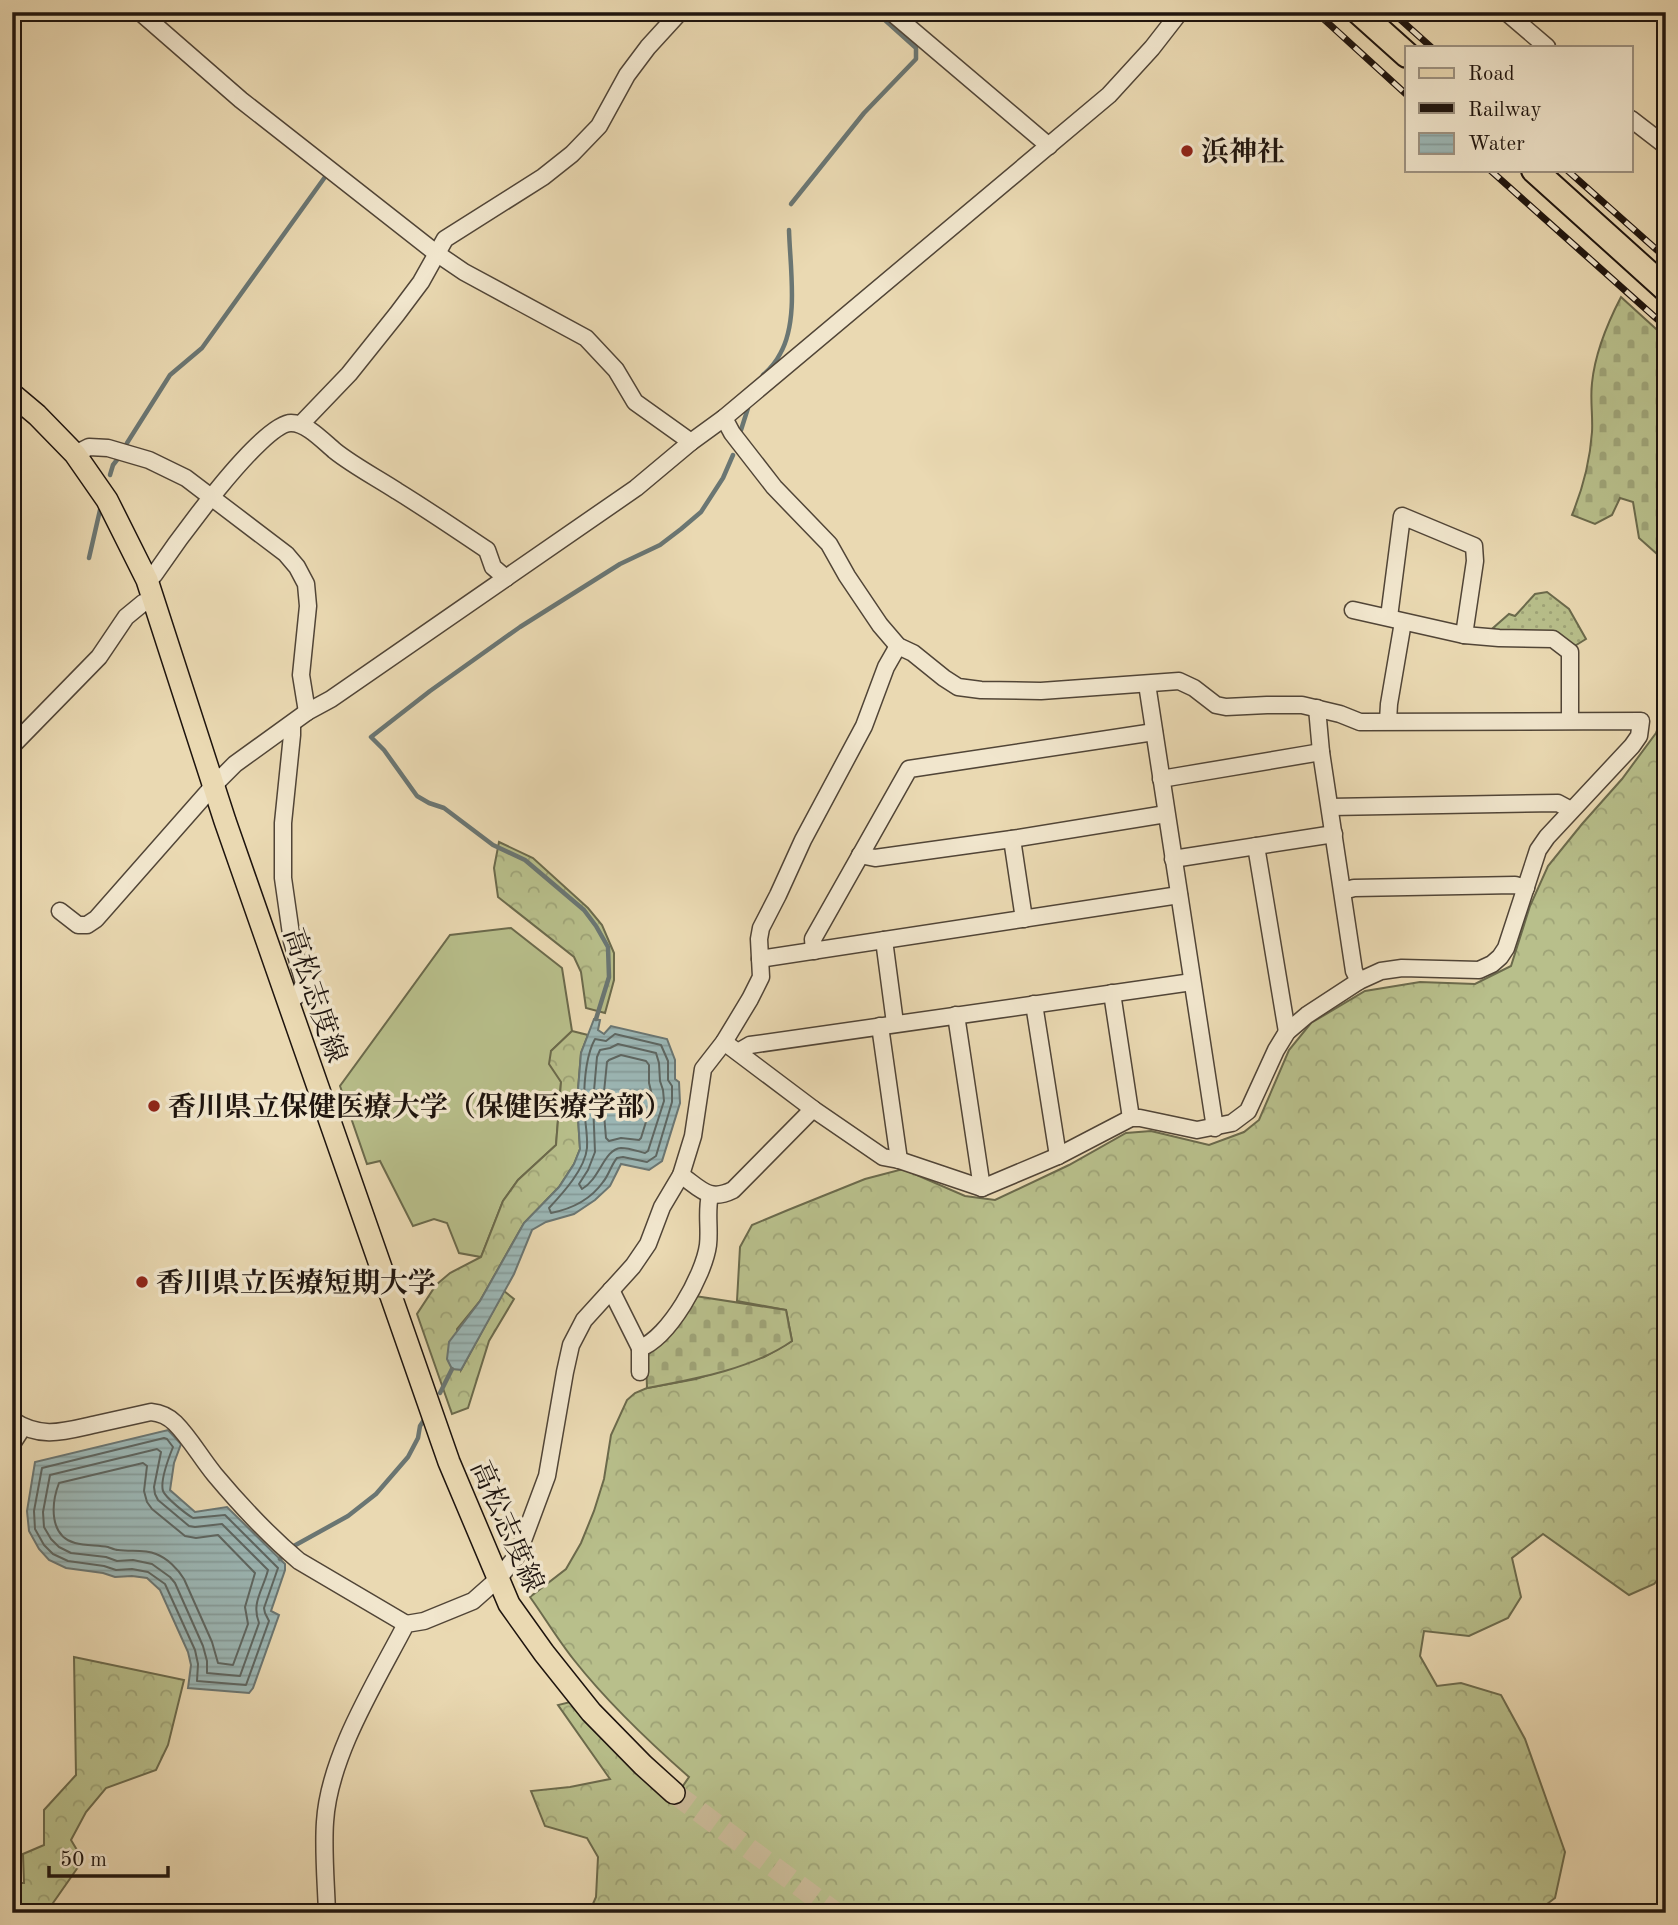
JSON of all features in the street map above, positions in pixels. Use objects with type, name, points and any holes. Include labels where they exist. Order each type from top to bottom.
[{"type":"highway","points":[[1359,12],[1405,53]]},
{"type":"highway","points":[[1536,172],[1666,289]]},
{"type":"main road","name":"高松志度線","points":[[12,394],[75,454],[107,500],[147,580],[196,734],[449,1462],[509,1604],[583,1702],[643,1765],[674,1793]]},
{"type":"street","points":[[139,12],[241,100],[436,253],[464,272],[586,338],[616,370],[635,402],[691,442]]},
{"type":"street","points":[[302,424],[349,374],[421,282],[445,239],[543,177],[572,154],[598,126],[627,75],[680,12]]},
{"type":"street","points":[[891,12],[1049,146]]},
{"type":"street","points":[[60,911],[78,925],[87,925],[96,919],[235,764],[636,488],[724,418],[1108,95],[1152,48],[1180,12]]},
{"type":"street","points":[[1506,12],[1546,46]]},
{"type":"street","points":[[1632,121],[1666,146]]},
{"type":"street","points":[[724,418],[732,433],[774,487],[830,544],[847,576],[880,625],[898,646],[913,653],[958,687],[1041,691],[1179,681],[1194,688],[1216,705],[1302,705],[1360,722],[1641,720],[1639,736],[1632,746],[1571,810],[1538,850],[1506,948],[1500,957],[1479,970],[1402,968],[1381,971],[1359,981],[1287,1032],[1276,1049],[1248,1111],[1233,1124],[1197,1130],[1131,1118],[1058,1156],[982,1188],[883,1157],[813,1109],[724,1042]]},
{"type":"street","points":[[147,580],[154,575],[211,497],[260,443],[278,426],[289,422],[302,424],[342,456],[487,550],[493,567],[506,579]]},
{"type":"street","points":[[75,454],[89,447],[117,449],[149,460],[186,478],[286,554],[306,584],[309,606],[301,675],[307,712]]},
{"type":"street","points":[[1388,721],[1402,516],[1474,546],[1475,561],[1464,635]]},
{"type":"street","points":[[12,746],[99,657],[126,617],[143,603],[155,601]]},
{"type":"street","points":[[1353,610],[1464,635],[1553,639],[1570,652],[1570,720]]},
{"type":"street","points":[[12,1444],[18,1423],[41,1432],[60,1433],[151,1412],[162,1413],[175,1422],[215,1474],[264,1531],[284,1549],[299,1561],[406,1624],[424,1621],[473,1601],[499,1578],[518,1554],[547,1476],[571,1345],[584,1320],[633,1266],[649,1244],[662,1207],[681,1175],[693,1136],[703,1069],[724,1042],[761,977],[761,928],[803,840],[864,726],[886,667],[898,646]]},
{"type":"street","points":[[1147,684],[1214,1128]]},
{"type":"street","points":[[1317,708],[1321,752],[1354,971],[1359,981]]},
{"type":"street","points":[[289,1002],[299,994],[304,983],[292,941],[283,878],[284,823],[292,724]]},
{"type":"street","points":[[814,951],[813,939],[909,769],[1154,732]]},
{"type":"street","points":[[1161,779],[1321,752]]},
{"type":"street","points":[[1330,807],[1558,803],[1571,810]]},
{"type":"street","points":[[860,855],[875,858],[1166,814]]},
{"type":"street","points":[[1173,859],[1334,834]]},
{"type":"street","points":[[1012,839],[1024,919]]},
{"type":"street","points":[[1255,846],[1287,1032]]},
{"type":"street","points":[[1343,891],[1354,888],[1515,884],[1526,888]]},
{"type":"street","points":[[760,960],[1179,895]]},
{"type":"street","points":[[884,940],[899,1160]]},
{"type":"street","points":[[738,1052],[750,1045],[1192,982]]},
{"type":"street","points":[[1112,993],[1131,1118]]},
{"type":"street","points":[[1034,1004],[1058,1156]]},
{"type":"street","points":[[956,1015],[982,1188]]},
{"type":"street","points":[[681,1175],[710,1195],[721,1196],[733,1190],[813,1109]]},
{"type":"street","points":[[640,1348],[669,1326],[705,1261],[710,1195]]},
{"type":"street","points":[[611,1290],[640,1348],[640,1372]]},
{"type":"street","points":[[327,1913],[325,1822],[328,1801],[348,1736],[406,1624]]},
{"type":"green space","points":[[1621,297],[1666,338],[1666,562],[1639,538],[1633,502],[1620,498],[1612,515],[1595,524],[1572,515],[1583,485],[1590,453],[1591,389],[1596,361],[1606,328]]},
{"type":"green space","points":[[1547,592],[1569,609],[1586,639],[1573,647],[1502,635],[1493,628],[1509,614],[1515,616],[1535,594]]},
{"type":"green space","points":[[1666,705],[1666,1571],[1654,1584],[1629,1595],[1543,1534],[1512,1558],[1521,1597],[1508,1618],[1469,1636],[1424,1631],[1420,1656],[1437,1686],[1461,1683],[1501,1695],[1525,1739],[1565,1852],[1555,1898],[1535,1913],[589,1913],[596,1897],[598,1857],[587,1838],[545,1826],[531,1791],[610,1779],[558,1705],[574,1701],[674,1799],[689,1777],[601,1691],[568,1652],[530,1597],[566,1569],[581,1543],[604,1479],[611,1435],[627,1400],[647,1388],[696,1379],[764,1357],[792,1341],[786,1310],[737,1301],[740,1247],[752,1225],[865,1179],[903,1169],[965,1196],[995,1200],[1069,1165],[1126,1133],[1151,1131],[1209,1145],[1244,1132],[1259,1120],[1289,1050],[1311,1023],[1365,991],[1420,982],[1475,984],[1511,966],[1530,906],[1548,866],[1622,779],[1656,733]]},
{"type":"green space","points":[[499,842],[533,858],[588,908],[602,925],[614,953],[614,980],[605,1013],[586,1008],[581,972],[574,957],[498,897],[494,868]]},
{"type":"green space","points":[[511,928],[562,968],[572,1031],[551,1051],[561,1082],[556,1145],[518,1180],[503,1201],[481,1257],[459,1253],[447,1223],[434,1219],[413,1226],[380,1161],[367,1164],[340,1086],[450,935]]},
{"type":"green space","points":[[572,1031],[588,1035],[581,1053],[577,1102],[580,1149],[559,1187],[524,1223],[480,1301],[457,1329],[461,1370],[504,1291],[514,1299],[489,1341],[468,1408],[452,1414],[417,1314],[436,1285],[450,1273],[481,1257],[503,1201],[518,1180],[556,1145],[561,1082],[549,1064],[551,1051]]},
{"type":"green space","points":[[695,1296],[786,1310],[792,1341],[741,1366],[647,1388],[646,1356],[674,1329]]},
{"type":"green space","points":[[74,1657],[184,1680],[168,1745],[156,1770],[106,1788],[86,1812],[71,1840],[83,1860],[46,1913],[12,1913],[12,1883],[24,1883],[23,1854],[44,1845],[44,1810],[76,1775]]},
{"type":"water","points":[[594,1019],[600,1020],[598,1030],[604,1034],[611,1026],[667,1039],[675,1060],[675,1079],[679,1082],[680,1103],[662,1161],[649,1170],[621,1164],[610,1186],[595,1200],[574,1214],[546,1222],[532,1230],[514,1274],[461,1370],[452,1369],[447,1359],[449,1342],[480,1301],[524,1223],[559,1187],[574,1164],[580,1149],[577,1102],[581,1053]]},
{"type":"water","points":[[168,1430],[181,1444],[174,1463],[170,1490],[195,1512],[227,1507],[285,1564],[271,1611],[279,1615],[249,1693],[188,1688],[191,1665],[188,1652],[160,1590],[147,1578],[115,1577],[66,1568],[49,1560],[29,1531],[27,1511],[35,1462]]},
{"type":"waterway","points":[[791,204],[864,113],[916,59],[916,48],[876,12]]},
{"type":"waterway","points":[[127,443],[170,375],[202,348],[325,177]]},
{"type":"waterway","points":[[763,375],[778,357],[790,326],[792,293],[789,230]]},
{"type":"waterway","points":[[741,430],[748,408]]},
{"type":"waterway","points":[[596,1019],[609,977],[608,947],[584,910],[525,860],[493,845],[444,808],[417,796],[384,750],[371,737],[520,627],[620,564],[660,545],[681,529],[701,512],[723,478],[733,455]]},
{"type":"waterway","points":[[110,475],[120,456]]},
{"type":"waterway","points":[[89,558],[100,510]]},
{"type":"waterway","points":[[440,1393],[452,1369]]},
{"type":"waterway","points":[[280,1559],[292,1547],[348,1516],[376,1494],[408,1457],[424,1420]]},
{"type":"tunnel","points":[[674,1793],[836,1913]]},
{"type":"railway","points":[[1316,12],[1405,93]]},
{"type":"railway","points":[[1392,12],[1430,46]]},
{"type":"railway","points":[[1492,172],[1666,327]]},
{"type":"railway","points":[[1569,172],[1666,258]]},
{"type":"place","name":"浜神社","points":[[1187,151]]},
{"type":"place","name":"香川県立保健医療大学（保健医療学部）","points":[[154,1106]]},
{"type":"place","name":"香川県立医療短期大学","points":[[142,1282]]}]
